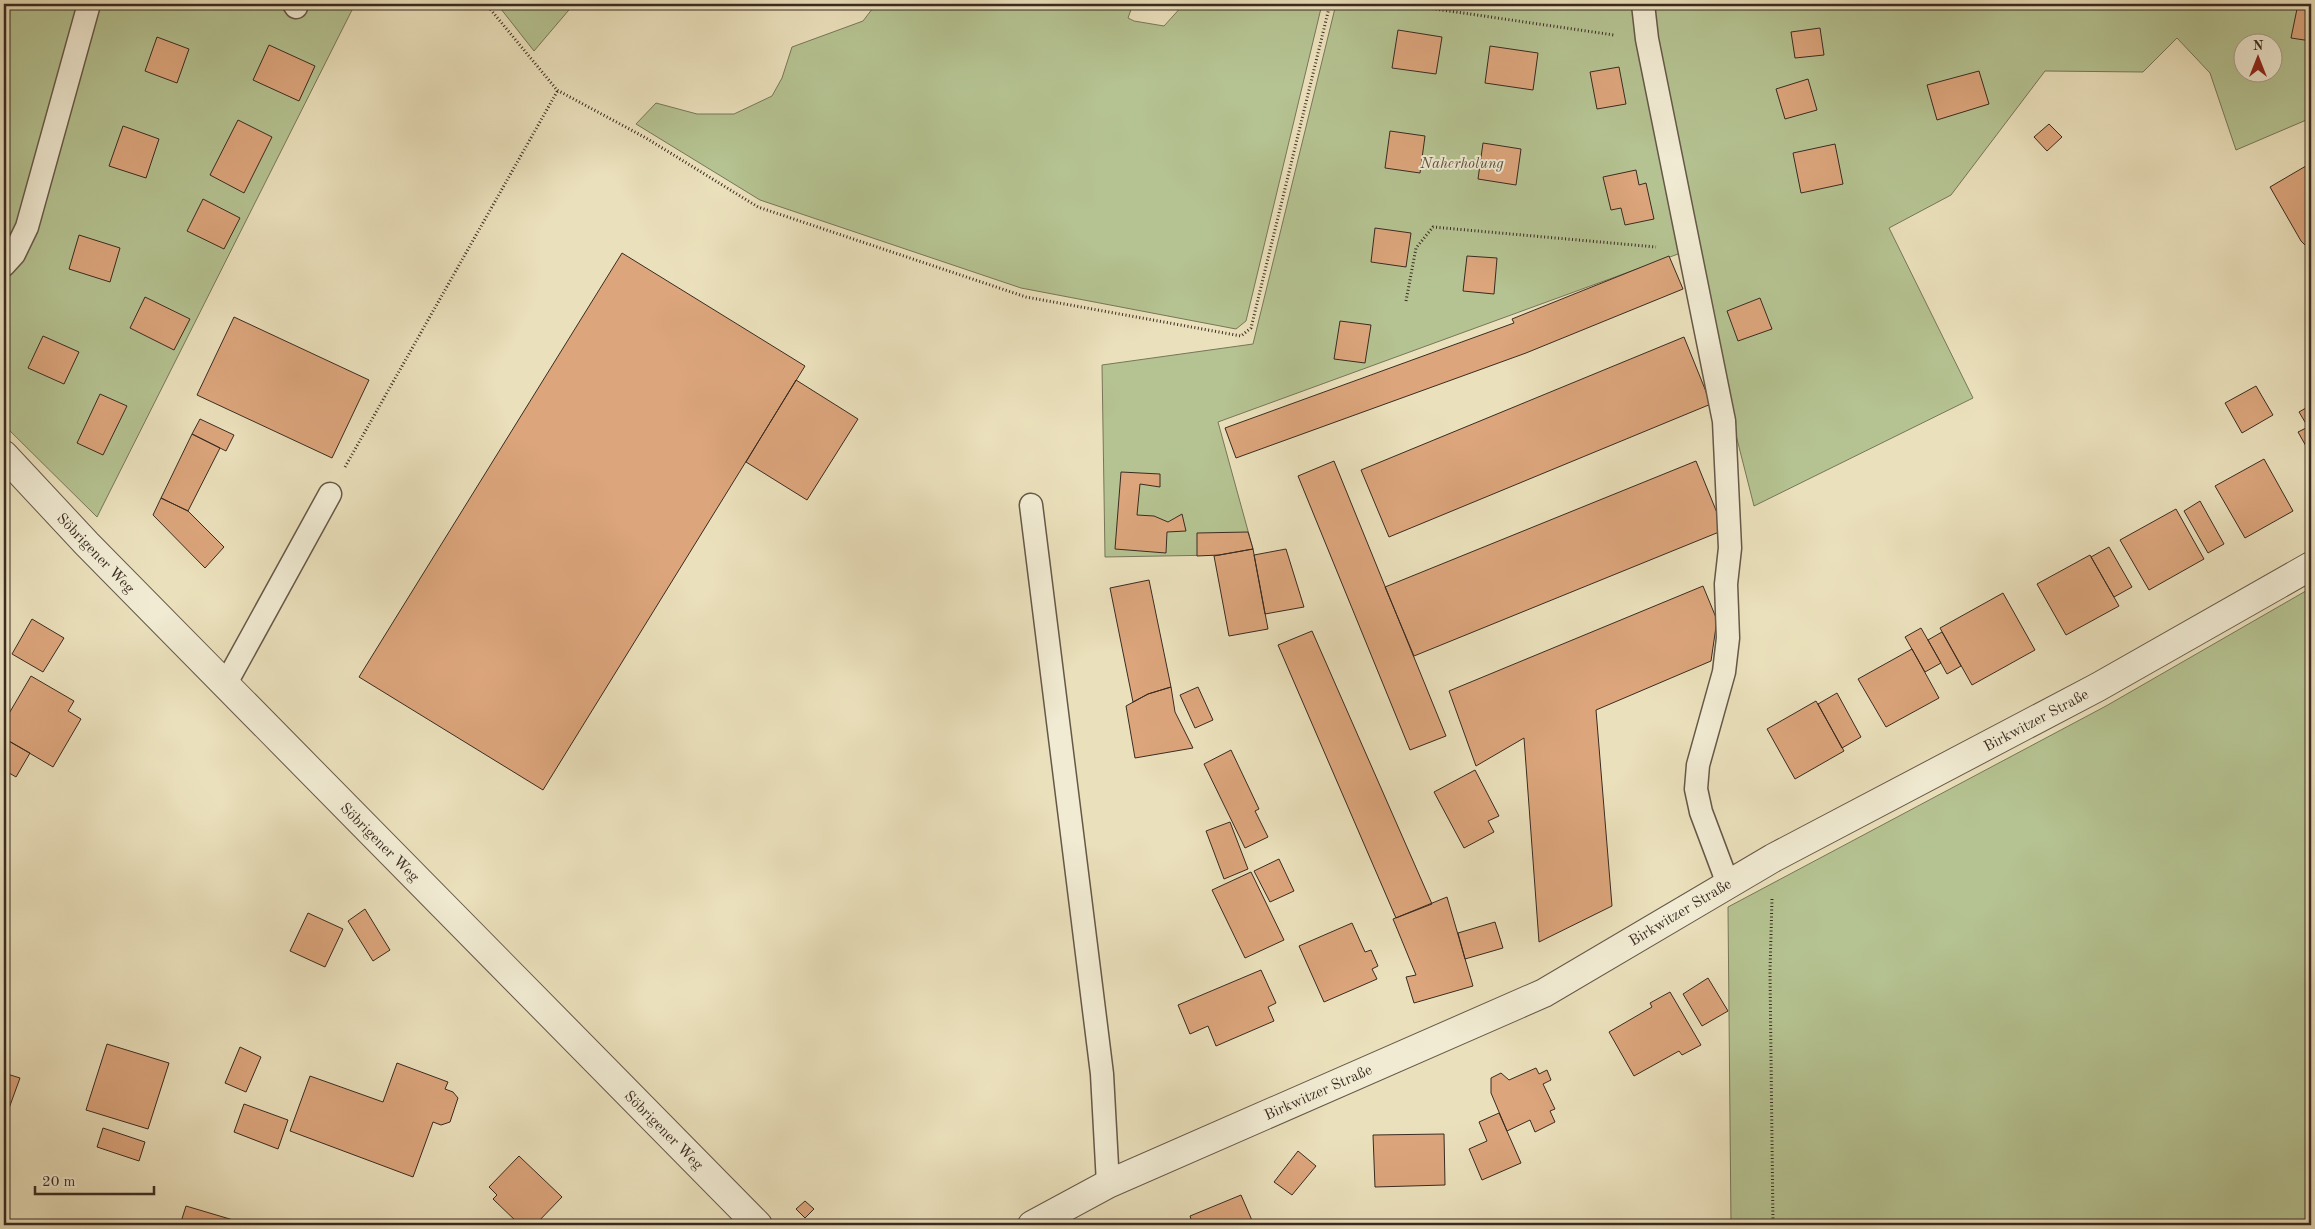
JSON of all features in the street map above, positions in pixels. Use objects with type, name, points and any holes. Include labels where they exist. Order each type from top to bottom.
[{"type":"street","name":"Söbrigener Weg","points":[[4,455],[87,544],[225,685],[758,1225]]},
{"type":"street","name":"Birkwitzer Straße","points":[[1032,1225],[1108,1184],[1544,993],[1773,858],[2098,687],[2311,566]]},
{"type":"lane","points":[[4,265],[14,254],[28,227],[89,4]]},
{"type":"lane","points":[[1643,4],[1647,39],[1724,421],[1730,548],[1726,584],[1728,638],[1724,672],[1698,765],[1696,789],[1701,812],[1728,884]]},
{"type":"lane","points":[[225,685],[330,494]]},
{"type":"lane","points":[[1031,505],[1102,1074],[1108,1184]]},
{"type":"path","points":[[486,4],[558,90],[646,138],[758,207],[1026,297],[1241,336],[1250,328],[1330,4]]},
{"type":"path","points":[[1401,4],[1647,39]]},
{"type":"path","points":[[330,494],[558,90]]},
{"type":"path","points":[[1406,301],[1416,248],[1434,227],[1689,250]]},
{"type":"path","points":[[1773,858],[1770,971],[1773,1225]]},
{"type":"green space","points":[[4,4],[355,4],[97,517],[4,425]]},
{"type":"green space","points":[[497,4],[574,4],[534,51]]},
{"type":"green space","points":[[876,4],[1133,4],[1128,18],[1134,21],[1164,26],[1184,4],[1322,4],[1246,321],[1236,329],[1021,288],[760,200],[636,124],[656,103],[697,114],[734,114],[772,96],[782,78],[792,47],[863,21]]},
{"type":"green space","name":"Naherholung","points":[[1336,4],[2311,4],[2311,118],[2236,150],[2210,73],[2177,38],[2143,72],[2045,71],[1951,195],[1889,228],[1973,398],[1754,506],[1689,250],[1218,422],[1253,549],[1219,555],[1105,557],[1102,365],[1253,344]]},
{"type":"green space","points":[[2311,588],[2311,1225],[1731,1225],[1728,907],[2106,706]]},
{"type":"building","points":[[2298,4],[2311,4],[2311,41],[2291,38]]},
{"type":"building","points":[[1820,28],[1824,55],[1795,58],[1791,32]]},
{"type":"building","points":[[1398,30],[1442,37],[1436,74],[1392,68]]},
{"type":"building","points":[[157,37],[189,49],[177,83],[145,71]]},
{"type":"building","points":[[269,45],[315,66],[299,101],[253,80]]},
{"type":"building","points":[[1490,46],[1538,53],[1533,90],[1485,83]]},
{"type":"building","points":[[1619,67],[1626,104],[1597,109],[1590,72]]},
{"type":"building","points":[[1979,71],[1989,104],[1937,120],[1927,85]]},
{"type":"building","points":[[1808,79],[1817,110],[1785,119],[1776,89]]},
{"type":"building","points":[[238,120],[272,137],[244,193],[210,175]]},
{"type":"building","points":[[2049,124],[2062,137],[2047,151],[2034,137]]},
{"type":"building","points":[[123,126],[159,139],[146,178],[109,166]]},
{"type":"building","points":[[1390,131],[1425,136],[1420,173],[1385,168]]},
{"type":"building","points":[[1483,143],[1521,149],[1516,185],[1478,179]]},
{"type":"building","points":[[1835,144],[1843,184],[1801,193],[1793,153]]},
{"type":"building","points":[[2311,163],[2311,251],[2301,241],[2270,187]]},
{"type":"building","points":[[1636,170],[1639,185],[1646,183],[1654,219],[1625,225],[1621,208],[1611,210],[1603,177]]},
{"type":"building","points":[[203,199],[240,218],[224,249],[187,231]]},
{"type":"building","points":[[1375,228],[1411,233],[1406,267],[1371,262]]},
{"type":"building","points":[[79,235],[120,248],[110,282],[69,269]]},
{"type":"building","points":[[622,253],[805,366],[543,790],[359,677]]},
{"type":"building","points":[[1467,256],[1497,258],[1494,294],[1463,291]]},
{"type":"building","points":[[1669,256],[1683,289],[1526,353],[1236,458],[1225,428],[1514,323],[1512,319]]},
{"type":"building","points":[[145,297],[190,319],[174,350],[130,328]]},
{"type":"building","points":[[1760,298],[1772,329],[1738,341],[1727,311]]},
{"type":"building","points":[[234,317],[369,380],[332,458],[197,395]]},
{"type":"building","points":[[1340,321],[1371,325],[1365,363],[1334,359]]},
{"type":"building","points":[[43,336],[79,352],[64,384],[28,368]]},
{"type":"building","points":[[1684,337],[1711,404],[1389,537],[1361,470]]},
{"type":"building","points":[[796,380],[858,419],[807,500],[746,462]]},
{"type":"building","points":[[2256,386],[2273,415],[2242,433],[2225,403]]},
{"type":"building","points":[[100,394],[127,406],[103,455],[77,443]]},
{"type":"building","points":[[2311,405],[2311,455],[2298,432],[2308,427],[2299,412]]},
{"type":"building","points":[[200,419],[234,435],[226,451],[192,434]]},
{"type":"building","points":[[192,434],[220,448],[188,511],[161,498]]},
{"type":"building","points":[[2264,459],[2293,511],[2245,538],[2215,486]]},
{"type":"building","points":[[1334,461],[1446,736],[1410,750],[1298,476]]},
{"type":"building","points":[[1696,461],[1724,530],[1414,656],[1385,587]]},
{"type":"building","points":[[1121,472],[1160,474],[1160,487],[1140,484],[1137,515],[1154,516],[1168,522],[1182,514],[1186,531],[1167,532],[1166,553],[1115,549]]},
{"type":"building","points":[[161,498],[188,511],[224,547],[205,568],[153,515]]},
{"type":"building","points":[[2200,501],[2224,544],[2208,553],[2184,511]]},
{"type":"building","points":[[2176,509],[2204,559],[2149,590],[2120,540]]},
{"type":"building","points":[[1248,532],[1253,549],[1219,555],[1197,556],[1197,533]]},
{"type":"building","points":[[2109,547],[2132,587],[2114,597],[2091,557]]},
{"type":"building","points":[[1253,549],[1268,629],[1229,636],[1214,556]]},
{"type":"building","points":[[1286,549],[1304,607],[1265,614],[1254,555]]},
{"type":"building","points":[[2090,555],[2119,606],[2066,635],[2037,584]]},
{"type":"building","points":[[1149,580],[1171,687],[1148,694],[1133,702],[1110,588]]},
{"type":"building","points":[[1703,586],[1717,620],[1711,661],[1596,710],[1612,906],[1539,942],[1524,738],[1476,766],[1449,691]]},
{"type":"building","points":[[2003,593],[2035,650],[1972,685],[1940,628]]},
{"type":"building","points":[[32,619],[64,638],[43,672],[12,654]]},
{"type":"building","points":[[1921,628],[1941,663],[1925,672],[1905,637]]},
{"type":"building","points":[[1312,631],[1432,904],[1396,918],[1278,645]]},
{"type":"building","points":[[1942,632],[1961,666],[1947,674],[1928,640]]},
{"type":"building","points":[[1912,649],[1939,698],[1886,727],[1858,679]]},
{"type":"building","points":[[31,676],[74,701],[68,711],[81,719],[53,767],[4,738],[4,722]]},
{"type":"building","points":[[1171,687],[1175,712],[1193,748],[1135,758],[1126,706],[1148,694]]},
{"type":"building","points":[[1198,687],[1213,720],[1195,728],[1180,695]]},
{"type":"building","points":[[1837,693],[1861,737],[1842,748],[1818,704]]},
{"type":"building","points":[[1816,701],[1844,751],[1795,779],[1767,729]]},
{"type":"building","points":[[5,739],[30,753],[16,777],[4,770]]},
{"type":"building","points":[[1231,750],[1259,809],[1255,811],[1268,837],[1245,848],[1204,764]]},
{"type":"building","points":[[1475,770],[1499,816],[1488,821],[1494,832],[1464,848],[1434,792]]},
{"type":"building","points":[[1230,822],[1248,869],[1224,879],[1206,831]]},
{"type":"building","points":[[1279,859],[1294,891],[1270,902],[1254,871]]},
{"type":"building","points":[[1251,872],[1284,940],[1245,958],[1212,890]]},
{"type":"building","points":[[1447,897],[1473,986],[1414,1003],[1406,977],[1416,975],[1393,919]]},
{"type":"building","points":[[365,909],[390,950],[373,961],[348,921]]},
{"type":"building","points":[[308,913],[343,929],[325,967],[290,951]]},
{"type":"building","points":[[1495,922],[1503,948],[1465,959],[1458,933]]},
{"type":"building","points":[[1352,923],[1365,952],[1371,950],[1378,966],[1372,969],[1377,979],[1324,1002],[1299,946]]},
{"type":"building","points":[[1261,970],[1276,1003],[1268,1007],[1274,1021],[1216,1046],[1208,1026],[1190,1034],[1178,1005]]},
{"type":"building","points":[[1708,978],[1728,1011],[1702,1026],[1683,994]]},
{"type":"building","points":[[1670,992],[1701,1045],[1682,1055],[1679,1051],[1634,1076],[1609,1032],[1652,1007],[1650,1003]]},
{"type":"building","points":[[107,1044],[169,1063],[148,1129],[86,1110]]},
{"type":"building","points":[[240,1047],[261,1057],[246,1092],[225,1083]]},
{"type":"building","points":[[397,1063],[448,1082],[445,1089],[453,1092],[458,1098],[450,1122],[441,1125],[433,1122],[413,1177],[290,1131],[310,1076],[383,1102]]},
{"type":"building","points":[[1536,1068],[1539,1074],[1547,1070],[1551,1080],[1543,1084],[1555,1109],[1550,1111],[1555,1122],[1535,1132],[1530,1120],[1507,1131],[1491,1093],[1491,1078],[1501,1073],[1509,1080]]},
{"type":"building","points":[[4,1073],[20,1078],[4,1122]]},
{"type":"building","points":[[244,1104],[288,1120],[278,1149],[234,1132]]},
{"type":"building","points":[[1499,1113],[1521,1163],[1482,1180],[1469,1149],[1487,1141],[1479,1122]]},
{"type":"building","points":[[103,1128],[145,1142],[139,1161],[97,1147]]},
{"type":"building","points":[[1444,1134],[1445,1185],[1375,1187],[1373,1135]]},
{"type":"building","points":[[1298,1151],[1316,1166],[1292,1195],[1274,1182]]},
{"type":"building","points":[[519,1156],[562,1197],[535,1225],[520,1225],[493,1199],[497,1195],[489,1187]]},
{"type":"building","points":[[1241,1195],[1254,1225],[1193,1225],[1190,1216]]},
{"type":"building","points":[[805,1201],[814,1209],[805,1218],[796,1209]]},
{"type":"building","points":[[186,1206],[250,1225],[180,1225]]},
{"type":"building","points":[[1353,1222],[1353,1225],[1337,1225],[1337,1223]]}]
